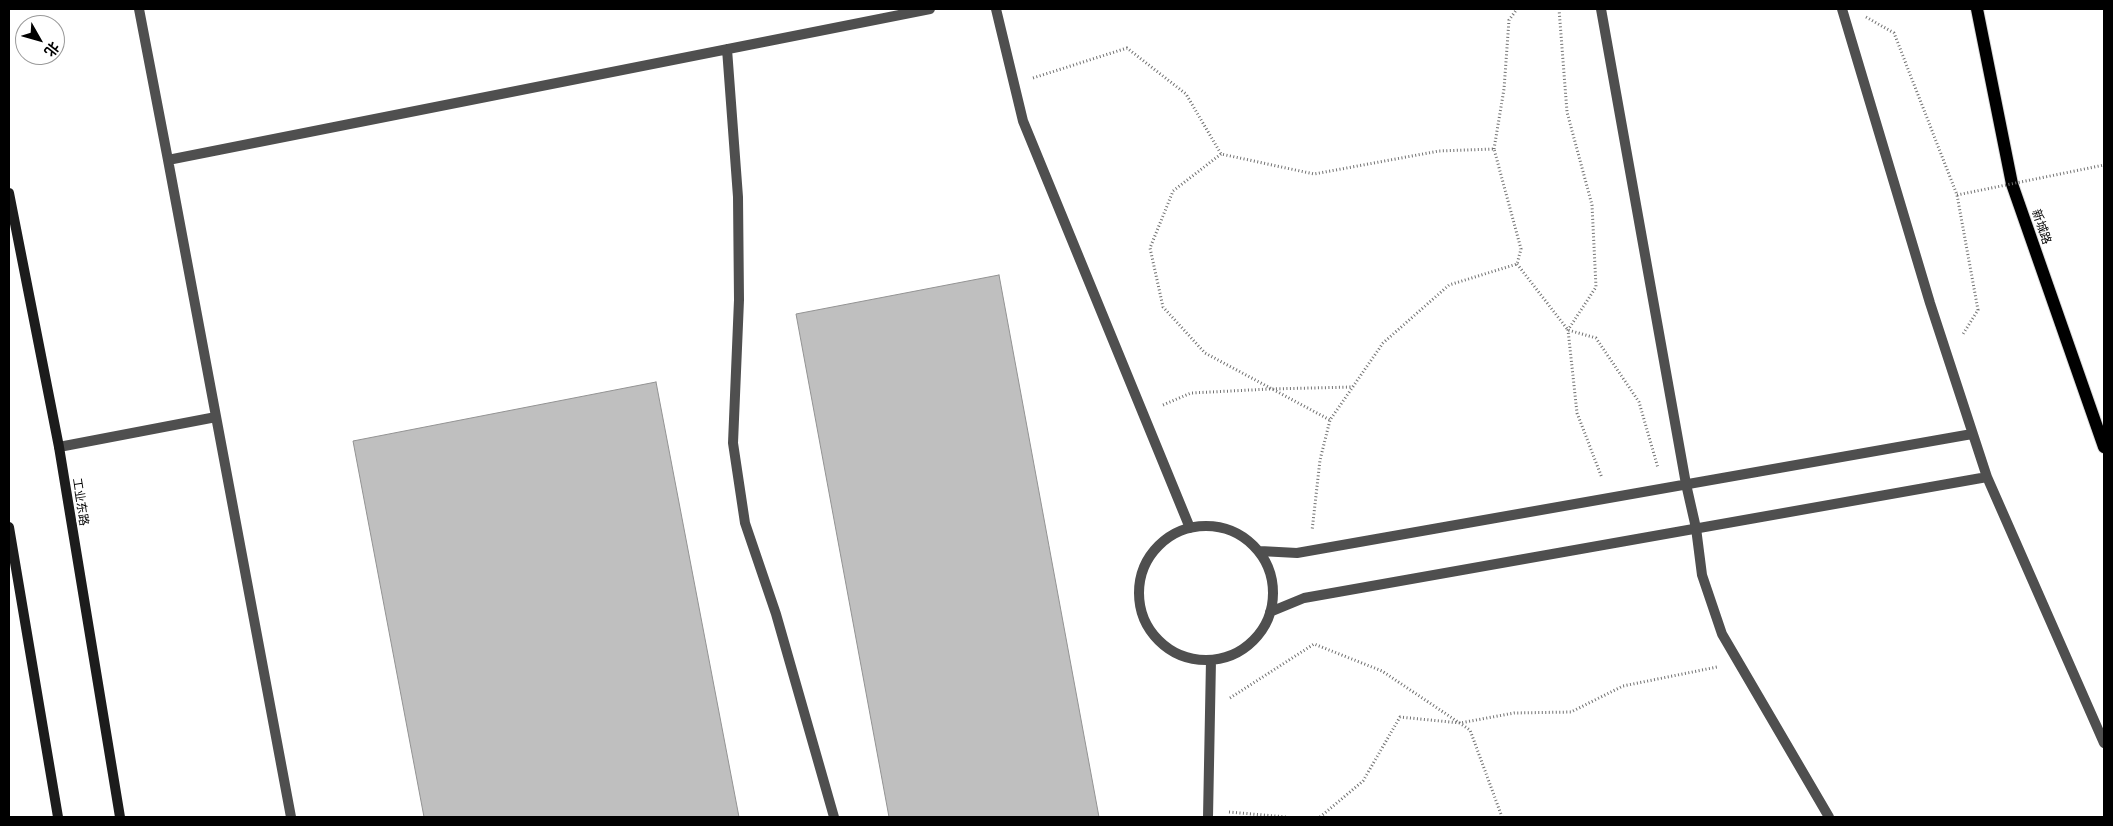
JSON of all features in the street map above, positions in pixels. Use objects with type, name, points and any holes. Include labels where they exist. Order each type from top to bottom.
[{"type":"main road","name":"新城路","points":[[1977,9],[2012,184],[2104,447]]},
{"type":"main road","name":"工业东路","points":[[9,193],[59,447],[120,817]]},
{"type":"main road","points":[[9,527],[58,817]]},
{"type":"street","points":[[139,9],[291,817]]},
{"type":"street","points":[[168,160],[930,9]]},
{"type":"street","points":[[996,9],[1022,121],[1190,528]]},
{"type":"street","points":[[1601,9],[1686,484],[1696,528],[1702,575],[1722,634],[1829,817]]},
{"type":"street","points":[[1842,9],[1930,303],[1972,434],[1988,477],[2104,743]]},
{"type":"street","points":[[728,49],[738,197],[739,300],[733,443],[745,523],[776,614],[834,817]]},
{"type":"street","points":[[59,447],[216,417]]},
{"type":"street","points":[[1260,551],[1297,553],[1310,551],[1972,434]]},
{"type":"street","points":[[1270,612],[1304,598],[1988,477]]},
{"type":"street","points":[[1200,525],[1231,530],[1250,541],[1260,551],[1272,579],[1274,590],[1270,612],[1264,626],[1249,645],[1230,656],[1211,660],[1187,658],[1167,648],[1149,630],[1139,605],[1138,586],[1144,566],[1158,545],[1177,531],[1200,525]]},
{"type":"street","points":[[1208,814],[1211,660]]},
{"type":"path","points":[[1516,9],[1509,20],[1504,89],[1494,148],[1521,249],[1517,264]]},
{"type":"path","points":[[1559,9],[1567,112],[1592,205],[1596,287],[1568,330]]},
{"type":"path","points":[[1861,14],[1894,33],[1957,195],[1978,310]]},
{"type":"path","points":[[1014,84],[1128,48],[1186,94],[1221,154],[1314,174],[1439,151],[1494,148]]},
{"type":"path","points":[[1221,154],[1173,190],[1150,248],[1163,307],[1205,353],[1330,420]]},
{"type":"path","points":[[1957,195],[2104,165]]},
{"type":"path","points":[[1517,264],[1568,330],[1577,413],[1610,498]]},
{"type":"path","points":[[1310,551],[1320,460],[1330,420],[1383,344],[1448,285],[1517,264]]},
{"type":"path","points":[[1568,330],[1596,338],[1639,402],[1663,488]]},
{"type":"path","points":[[1143,413],[1191,393],[1352,387]]},
{"type":"path","points":[[1210,712],[1266,673],[1314,644],[1382,672],[1470,730],[1502,817]]},
{"type":"path","points":[[1320,817],[1363,781],[1400,716],[1460,723],[1514,713],[1571,712],[1623,686],[1740,663]]},
{"type":"path","points":[[1208,814],[1265,814],[1286,817]]},
{"type":"building","points":[[999,275],[1099,817],[889,817],[796,314]]},
{"type":"building","points":[[656,382],[739,817],[424,817],[353,441]]}]
